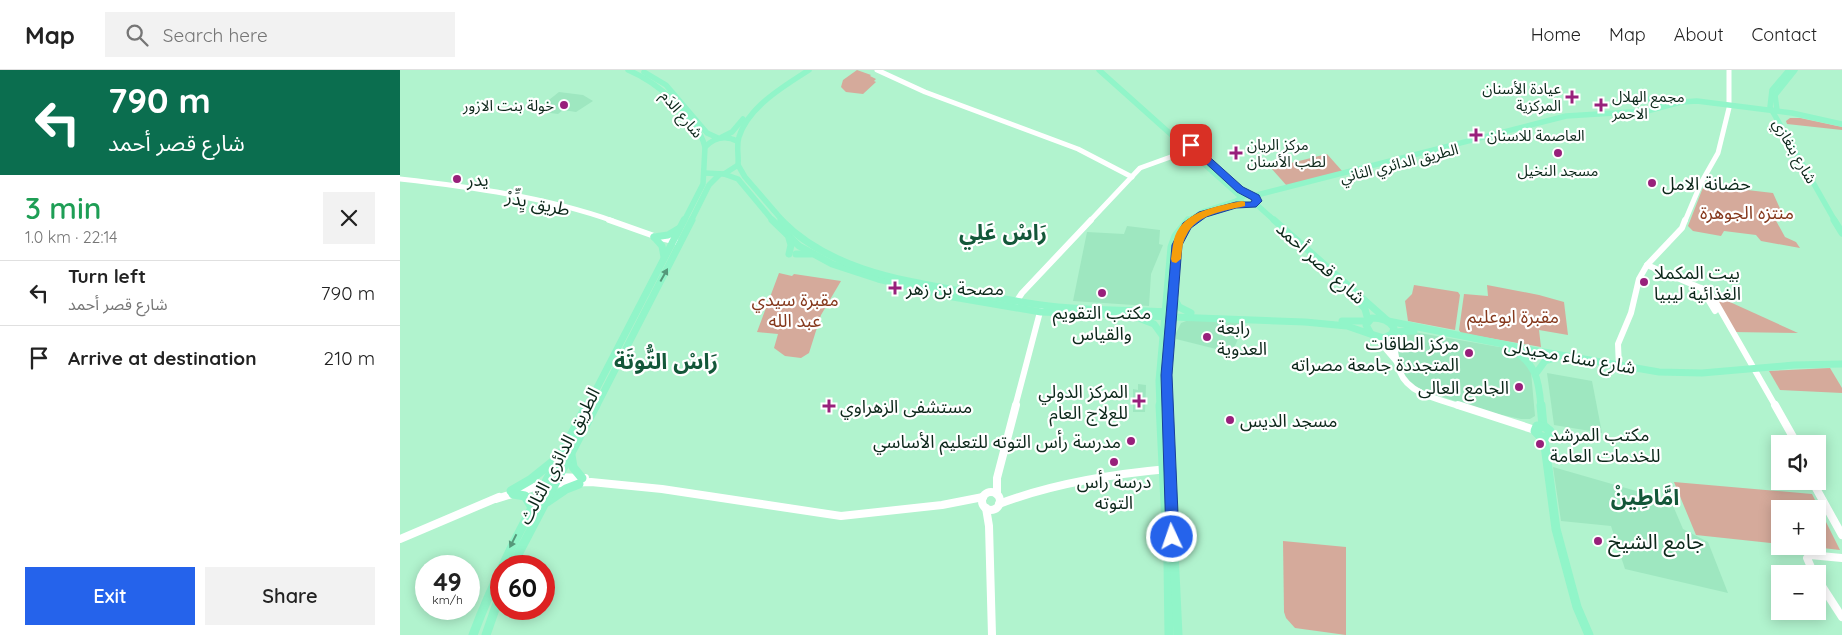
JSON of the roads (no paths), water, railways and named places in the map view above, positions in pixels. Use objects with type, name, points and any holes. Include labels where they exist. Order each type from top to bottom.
[{"type":"main road","name":"شارع الدَم","points":[[628,70],[648,79],[668,96],[702,136],[704,147]]},
{"type":"main road","name":"شارع الدَم","points":[[640,70],[666,84],[708,133],[720,138]]},
{"type":"main road","points":[[803,70],[772,91],[756,105],[732,132],[709,142],[704,147],[705,173],[722,174],[738,179],[789,238],[812,254],[847,270],[878,280],[952,297],[1041,309],[1134,317],[1168,314]]},
{"type":"main road","points":[[809,70],[765,103],[744,124],[737,141],[738,166],[788,228],[806,243],[825,254],[867,271],[892,278],[1016,302],[1041,309],[1349,322],[1377,318],[1388,321],[1393,326],[1393,333]]},
{"type":"main road","name":"شارع قصر أحمد","points":[[1099,70],[1388,321]]},
{"type":"main road","name":"شارع قصر أحمد","points":[[1106,70],[1360,303],[1365,309],[1368,320]]},
{"type":"main road","name":"شارع بنغازي","points":[[1789,70],[1772,90],[1769,98],[1775,113],[1842,232]]},
{"type":"main road","name":"شارع بنغازي","points":[[1795,70],[1776,95],[1775,113],[1784,123],[1842,224]]},
{"type":"main road","points":[[1649,99],[1666,106]]},
{"type":"main road","name":"الطريق الدائري الثاني","points":[[1248,200],[1566,116],[1652,109],[1693,101],[1800,116]]},
{"type":"main road","name":"الطريق الدائري الثاني","points":[[1178,635],[1159,381],[1168,314],[1171,247],[1178,229],[1200,212],[1581,117],[1650,113],[1692,104],[1729,106]]},
{"type":"main road","points":[[1775,104],[1782,110],[1800,116],[1842,125]]},
{"type":"main road","points":[[1784,123],[1788,117],[1800,116]]},
{"type":"main road","points":[[720,138],[732,138],[737,141]]},
{"type":"main road","points":[[722,174],[738,166]]},
{"type":"main road","name":"الطريق الدائري الثالث","points":[[472,635],[487,597],[532,506],[703,184],[705,173]]},
{"type":"main road","name":"الطريق الدائري الثالث","points":[[518,555],[681,243],[704,194],[710,185],[722,174]]},
{"type":"main road","points":[[654,237],[668,235],[679,229]]},
{"type":"main road","points":[[654,237],[662,246],[664,257]]},
{"type":"main road","points":[[789,238],[792,254],[812,254]]},
{"type":"main road","points":[[1142,312],[1159,308],[1169,294],[1177,305],[1192,315]]},
{"type":"main road","points":[[1134,317],[1154,324],[1166,335],[1176,322],[1192,315],[1339,324],[1374,336],[1387,337],[1393,333],[1410,330],[1535,352],[1539,428],[1551,433],[1549,437],[1544,438],[1556,529],[1577,607],[1589,635]]},
{"type":"main road","points":[[1368,320],[1366,329],[1374,336]]},
{"type":"main road","name":"شارع سناء محيدلى","points":[[1388,321],[1558,357],[1654,371],[1690,373],[1842,365]]},
{"type":"main road","points":[[1507,348],[1524,357],[1537,370]]},
{"type":"main road","name":"شارع سناء محيدلى","points":[[1535,352],[1617,367]]},
{"type":"main road","points":[[1537,370],[1545,361],[1558,357]]},
{"type":"main road","points":[[544,506],[580,481],[573,467],[571,455]]},
{"type":"main road","points":[[512,492],[539,474],[560,456]]},
{"type":"main road","name":"الطريق الدائري الثاني","points":[[1166,469],[1169,635]]},
{"type":"main road","points":[[512,492],[525,494],[532,506]]},
{"type":"main road","points":[[486,635],[491,620]]},
{"type":"street","points":[[877,70],[925,92],[1078,149],[1132,177]]},
{"type":"street","points":[[1617,367],[1619,341],[1631,313],[1639,279],[1647,265],[1682,228],[1701,183],[1718,153],[1729,106],[1729,70]]},
{"type":"street","points":[[1016,302],[1022,293],[1144,165],[1190,150]]},
{"type":"street","name":"طريق يِدِّرْ","points":[[400,179],[472,189],[547,204],[611,220],[654,237],[681,243]]},
{"type":"street","points":[[1647,265],[1710,292],[1787,435]]},
{"type":"street","points":[[1701,288],[1792,435]]},
{"type":"street","points":[[992,635],[989,526],[991,501],[1041,309]]},
{"type":"street","points":[[1393,333],[1397,363],[1402,379],[1414,390],[1539,428]]},
{"type":"street","points":[[1374,336],[1397,363]]},
{"type":"street","points":[[400,538],[512,492],[545,481],[580,481],[662,489],[841,516],[964,501],[991,501],[1117,474],[1166,469]]},
{"type":"street","points":[[1817,490],[1842,535]]},
{"type":"street","points":[[1821,490],[1842,528]]},
{"type":"street","points":[[1810,565],[1807,558],[1810,555],[1842,558]]},
{"type":"street","points":[[1826,593],[1842,618]]},
{"type":"place","name":"عيادة الأسنان المركزية","points":[[1572,97]]},
{"type":"place","name":"خولة بنت الازور","points":[[564,105]]},
{"type":"place","name":"مجمع الهلال الاحمر","points":[[1601,105]]},
{"type":"place","name":"العاصمة للاسنان","points":[[1476,135]]},
{"type":"place","name":"مركز الريان لطب الأسنان","points":[[1236,153]]},
{"type":"place","name":"مسجد النخيل","points":[[1558,153]]},
{"type":"place","name":"يدر","points":[[457,179]]},
{"type":"place","name":"حضانة الامل","points":[[1652,183]]},
{"type":"place","name":"بيت المكملا الغذائية ليبيا","points":[[1644,282]]},
{"type":"place","name":"مصحة بن زهر","points":[[895,288]]},
{"type":"place","name":"مكتب التقويم والقياس","points":[[1102,293]]},
{"type":"place","name":"رابعة العدوية","points":[[1207,337]]},
{"type":"place","name":"مركز الطاقات المتجددة جامعة مصراته","points":[[1469,353]]},
{"type":"place","name":"الجامع العالى","points":[[1519,387]]},
{"type":"place","name":"المركز الدولي للعﻻج العام","points":[[1139,401]]},
{"type":"place","name":"مستشفى الزهراوي","points":[[829,406]]},
{"type":"place","name":"مسجد الديس","points":[[1230,420]]},
{"type":"place","name":"مدرسة رأس التوته للتعليم الأساسي","points":[[1131,441]]},
{"type":"place","name":"مكتب المرشد للخدمات العامة","points":[[1540,444]]},
{"type":"place","name":"درسة رأس التوته","points":[[1114,462]]},
{"type":"place","name":"جامع الشيخ","points":[[1598,541]]},
{"type":"district","name":"رَاسْ عَلِي","points":[[1003,232]]},
{"type":"district","name":"رَاسْ التُّوتَة","points":[[666,361]]},
{"type":"district","name":"امَّاطِينْ","points":[[1645,497]]},
{"type":"park label","name":"منتزه الجوهرة","points":[[1747,212]]},
{"type":"park label","name":"مقبرة سيدي عبد الله","points":[[795,309]]},
{"type":"park label","name":"مقبرة ابوعليم","points":[[1513,316]]}]
